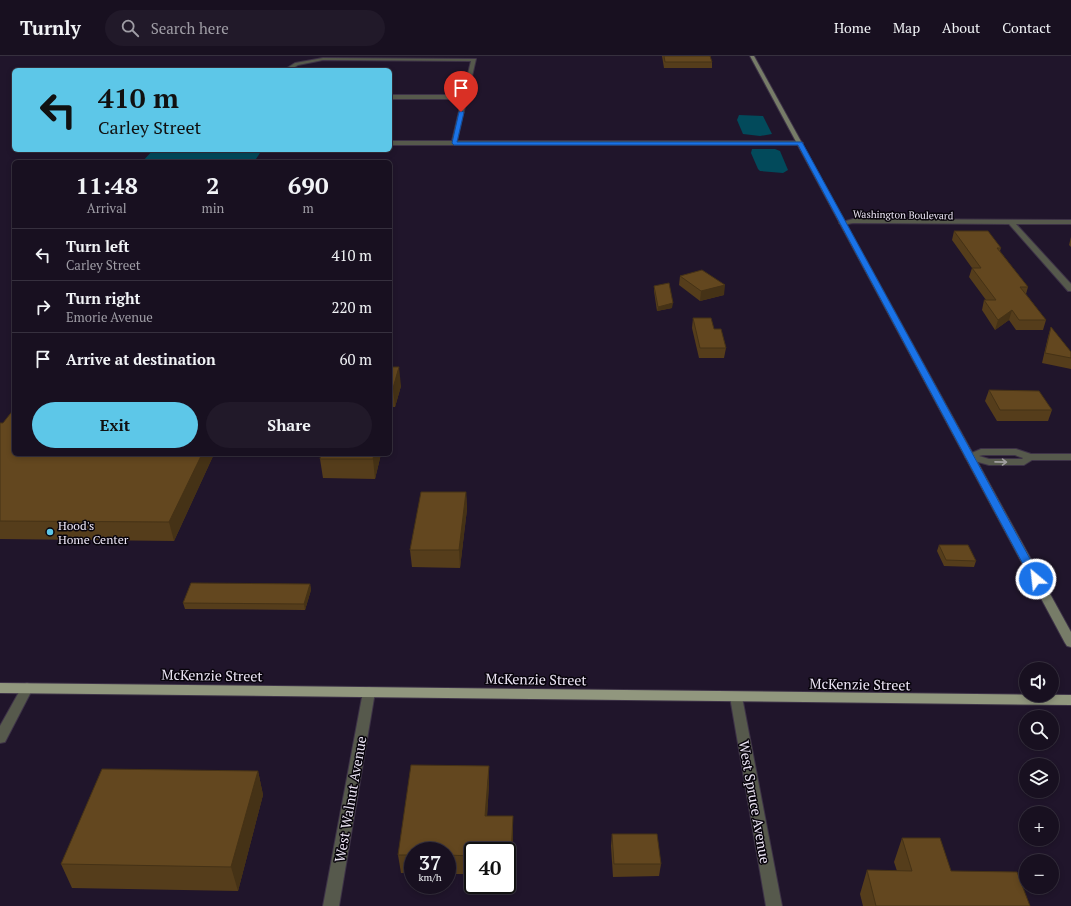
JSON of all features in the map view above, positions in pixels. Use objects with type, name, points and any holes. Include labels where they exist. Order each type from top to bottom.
[{"type":"main road","name":"McKenzie Street","points":[[0,688],[736,698],[1071,700]]},
{"type":"street","points":[[290,68],[297,64],[323,60],[474,60],[480,56]]},
{"type":"street","points":[[752,56],[1071,643]]},
{"type":"street","points":[[454,143],[474,60]]},
{"type":"street","points":[[392,97],[465,97]]},
{"type":"street","points":[[392,143],[800,143]]},
{"type":"street","name":"Washington Boulevard","points":[[842,223],[855,225],[1071,222]]},
{"type":"street","points":[[1013,224],[1071,289]]},
{"type":"street","name":"Washington Boulevard","points":[[1013,224],[1071,226]]},
{"type":"street","points":[[970,457],[989,462],[1024,462],[1030,457],[1071,457]]},
{"type":"street","points":[[0,738],[27,688]]},
{"type":"street","name":"West Walnut Avenue","points":[[331,906],[369,692]]},
{"type":"street","name":"West Spruce Avenue","points":[[736,698],[774,906]]},
{"type":"water","points":[[739,115],[763,116],[772,134],[760,136],[743,134],[737,120]]},
{"type":"water","points":[[752,149],[775,149],[780,151],[788,170],[783,173],[760,171],[751,153]]},
{"type":"water","points":[[151,152],[261,152],[255,160],[144,160]]},
{"type":"building","points":[[664,56],[710,56],[712,62],[665,62]]},
{"type":"building","points":[[954,231],[988,231],[1001,248],[997,248],[1028,287],[1020,287],[1046,320],[1019,320],[1012,310],[998,320],[984,300],[996,300],[972,268],[981,268]]},
{"type":"building","points":[[702,270],[725,285],[701,291],[680,276]]},
{"type":"building","points":[[669,283],[673,303],[658,307],[654,286]]},
{"type":"building","points":[[693,318],[711,318],[714,329],[721,329],[726,348],[700,348]]},
{"type":"building","points":[[1051,327],[1071,352],[1071,358],[1045,353]]},
{"type":"building","points":[[392,367],[399,367],[393,388]]},
{"type":"building","points":[[989,390],[1039,391],[1052,410],[1000,410]]},
{"type":"building","points":[[12,412],[12,456],[201,456],[169,522],[0,521],[0,423],[3,423]]},
{"type":"building","points":[[321,456],[374,456],[373,459],[320,459]]},
{"type":"building","points":[[421,492],[466,492],[459,550],[410,550]]},
{"type":"building","points":[[939,545],[968,545],[976,561],[946,560]]},
{"type":"building","points":[[191,583],[310,584],[304,604],[183,603]]},
{"type":"building","points":[[411,765],[489,766],[485,816],[513,816],[512,842],[464,842],[464,856],[456,855],[456,842],[404,842],[404,855],[398,855]]},
{"type":"building","points":[[102,769],[258,771],[231,867],[61,864]]},
{"type":"building","points":[[612,834],[657,834],[661,864],[614,864]]},
{"type":"building","points":[[902,838],[940,838],[951,871],[1017,872],[1019,877],[1019,894],[1025,894],[1030,906],[876,906],[867,870],[912,871]]},
{"type":"place","name":"Hood's Home Center","points":[[50,532]]},
{"type":"route","points":[[461,112],[454,143],[800,143],[856,249],[1036,579]]}]
